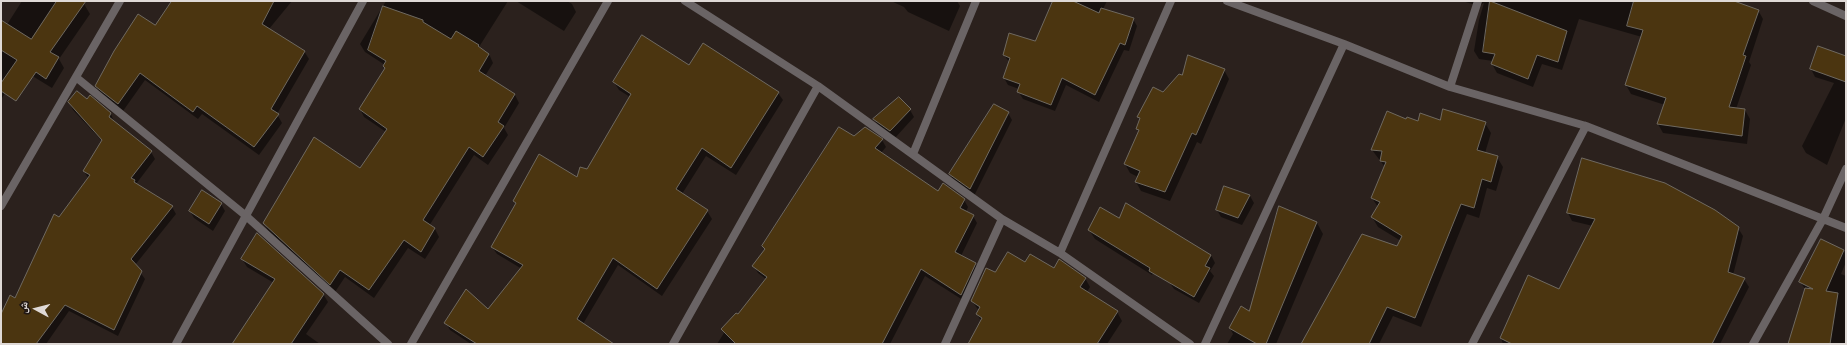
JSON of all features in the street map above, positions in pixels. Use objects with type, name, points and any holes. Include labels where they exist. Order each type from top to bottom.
[{"type":"street","points":[[1,206],[77,78],[120,1]]},
{"type":"street","points":[[176,344],[362,1]]},
{"type":"street","points":[[411,344],[608,1]]},
{"type":"street","points":[[685,1],[818,86],[1002,219],[1060,253],[1190,344]]},
{"type":"street","points":[[913,154],[976,1]]},
{"type":"street","points":[[1060,253],[1171,1]]},
{"type":"street","points":[[1227,1],[1344,44],[1450,88],[1586,126],[1846,228]]},
{"type":"street","points":[[1450,88],[1478,1]]},
{"type":"street","points":[[1812,1],[1846,16]]},
{"type":"street","points":[[1205,344],[1344,44]]},
{"type":"street","points":[[77,78],[245,215],[388,344]]},
{"type":"street","points":[[673,344],[818,86]]},
{"type":"street","points":[[1472,344],[1586,126]]},
{"type":"street","points":[[1753,344],[1823,219],[1846,169]]},
{"type":"street","points":[[945,344],[1002,219]]},
{"type":"building","points":[[57,1],[86,1],[50,52],[59,57],[46,79],[36,72],[16,101],[1,91],[1,83],[17,60],[1,50],[1,20],[31,39]]},
{"type":"building","points":[[172,1],[274,1],[262,24],[305,51],[271,109],[279,114],[254,147],[197,106],[193,112],[140,73],[118,104],[95,86],[114,51],[138,14],[155,25]]},
{"type":"building","points":[[1053,1],[1073,1],[1099,13],[1101,8],[1134,18],[1125,45],[1120,43],[1095,95],[1062,78],[1051,105],[1017,92],[1020,84],[1003,78],[1010,58],[1003,55],[1009,33],[1035,41]]},
{"type":"building","points":[[1490,1],[1567,31],[1558,62],[1537,55],[1528,79],[1491,64],[1495,54],[1483,52]]},
{"type":"building","points":[[1634,1],[1734,1],[1759,10],[1743,55],[1746,56],[1729,107],[1745,109],[1742,136],[1657,124],[1666,98],[1625,85],[1643,30],[1627,26]]},
{"type":"building","points":[[383,6],[423,20],[423,22],[451,39],[456,31],[479,45],[478,46],[489,54],[479,71],[515,94],[498,122],[504,126],[483,157],[469,147],[423,220],[435,228],[421,252],[404,240],[369,290],[340,270],[330,285],[263,223],[314,137],[360,168],[387,129],[359,109],[385,68],[383,66],[386,61],[368,50]]},
{"type":"building","points":[[642,35],[689,65],[703,43],[779,92],[731,168],[702,148],[676,189],[708,210],[657,289],[613,258],[577,319],[614,344],[477,344],[444,323],[466,289],[488,309],[523,265],[491,247],[516,203],[513,201],[539,154],[577,177],[580,167],[587,169],[631,94],[613,82]]},
{"type":"building","points":[[1818,46],[1846,56],[1846,82],[1810,69]]},
{"type":"building","points":[[1188,55],[1225,69],[1196,135],[1192,133],[1165,192],[1135,182],[1140,171],[1124,164],[1139,130],[1136,129],[1140,118],[1137,117],[1153,87],[1163,92],[1179,74],[1182,75]]},
{"type":"building","points":[[77,91],[87,99],[90,95],[111,113],[109,117],[152,151],[131,178],[135,180],[134,182],[173,206],[131,259],[142,271],[114,330],[65,305],[36,344],[1,344],[1,314],[10,295],[15,298],[54,214],[59,217],[90,175],[83,171],[102,140],[68,102]]},
{"type":"building","points":[[899,97],[911,109],[890,131],[873,119]]},
{"type":"building","points":[[994,104],[1009,112],[970,189],[949,174]]},
{"type":"building","points":[[1443,109],[1486,122],[1477,150],[1498,156],[1491,182],[1482,179],[1474,208],[1461,204],[1415,318],[1387,307],[1369,344],[1301,344],[1362,234],[1397,246],[1402,236],[1371,217],[1380,202],[1371,198],[1386,162],[1380,161],[1382,151],[1371,150],[1387,111],[1406,119],[1407,117],[1418,121],[1420,113],[1440,120]]},
{"type":"building","points":[[839,127],[854,136],[865,127],[883,139],[875,148],[938,191],[943,183],[965,199],[960,208],[974,215],[955,252],[976,263],[961,295],[921,269],[882,344],[736,344],[721,329],[736,313],[738,314],[767,277],[752,266],[765,249],[762,246]]},
{"type":"building","points":[[1582,158],[1665,183],[1715,210],[1739,227],[1728,272],[1745,278],[1712,344],[1512,344],[1500,338],[1528,275],[1559,289],[1595,219],[1567,213]]},
{"type":"building","points":[[1224,186],[1250,195],[1238,218],[1216,210]]},
{"type":"building","points":[[202,190],[222,203],[209,224],[189,211]]},
{"type":"building","points":[[1126,203],[1211,255],[1205,266],[1210,268],[1194,297],[1149,271],[1150,268],[1088,230],[1100,207],[1119,218]]},
{"type":"building","points":[[1279,206],[1317,222],[1266,344],[1257,344],[1229,328],[1241,306],[1249,311]]},
{"type":"building","points":[[257,233],[324,294],[291,344],[232,344],[275,279],[241,259]]},
{"type":"building","points":[[1821,239],[1844,250],[1826,291],[1838,293],[1830,344],[1788,344],[1805,288],[1813,289],[1799,282]]},
{"type":"building","points":[[1008,252],[1025,262],[1030,254],[1054,268],[1059,259],[1086,278],[1080,287],[1118,311],[1097,344],[968,344],[982,318],[976,314],[980,307],[971,301],[986,268],[995,272]]}]
